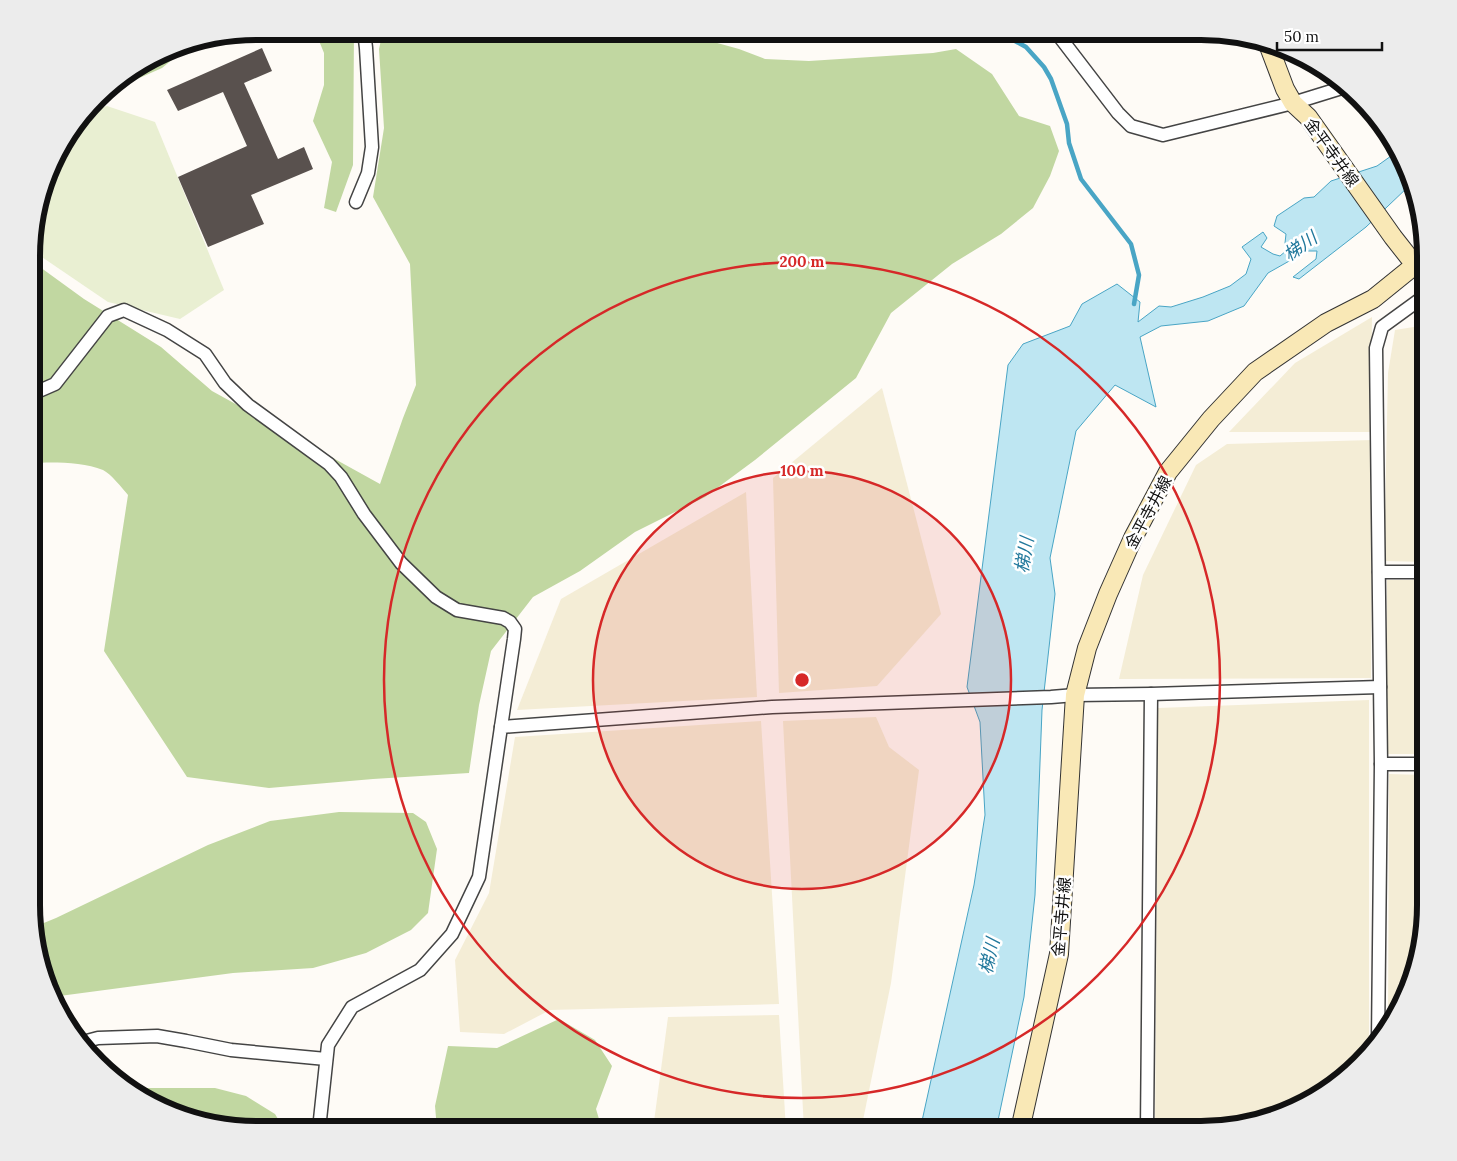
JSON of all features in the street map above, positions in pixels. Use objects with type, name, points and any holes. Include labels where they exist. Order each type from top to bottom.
[{"type":"main road","name":"金平寺井線","points":[[1271,51],[1293,103],[1308,117],[1393,237],[1417,260]]},
{"type":"main road","name":"金平寺井線","points":[[1022,1121],[1059,954],[1075,695],[1087,648],[1108,594],[1168,472],[1211,418],[1255,372],[1326,323],[1373,299],[1417,268]]},
{"type":"street","points":[[356,202],[368,173],[372,148],[365,40]]},
{"type":"street","points":[[1062,40],[1118,113],[1131,126],[1164,135],[1293,103],[1337,89]]},
{"type":"street","points":[[1378,1029],[1381,764],[1376,348],[1382,327],[1417,302]]},
{"type":"street","points":[[40,391],[55,384],[108,316],[124,310],[166,330],[205,354],[224,383],[248,404],[328,464],[341,477],[364,514],[402,562],[436,598],[457,610],[503,618],[510,622],[515,629],[514,648],[479,877],[452,934],[420,970],[352,1006],[328,1045],[320,1121]]},
{"type":"street","points":[[1379,572],[1417,572]]},
{"type":"street","points":[[501,727],[772,707],[1075,695],[1380,687]]},
{"type":"street","points":[[1147,1121],[1152,694]]},
{"type":"street","points":[[1381,764],[1417,764]]},
{"type":"street","points":[[89,1040],[98,1038],[157,1036],[231,1050],[326,1059]]},
{"type":"shaded area","points":[[1372,317],[1371,432],[1229,432],[1295,363]]},
{"type":"shaded area","points":[[1417,326],[1417,562],[1384,561],[1388,373],[1395,330]]},
{"type":"shaded area","points":[[882,388],[941,614],[877,686],[779,693],[773,478]]},
{"type":"shaded area","points":[[1373,440],[1371,678],[1119,679],[1143,575],[1196,465],[1227,444]]},
{"type":"shaded area","points":[[746,492],[757,697],[517,710],[561,599]]},
{"type":"shaded area","points":[[1387,580],[1417,580],[1417,754],[1387,754]]},
{"type":"shaded area","points":[[1369,700],[1369,1040],[1354,1058],[1321,1085],[1284,1105],[1257,1114],[1215,1121],[1155,1121],[1158,708]]},
{"type":"shaded area","points":[[876,717],[889,747],[919,770],[891,983],[863,1121],[804,1121],[783,721]]},
{"type":"shaded area","points":[[761,721],[779,1004],[550,1010],[504,1034],[460,1032],[455,960],[489,893],[515,737]]},
{"type":"shaded area","points":[[1389,774],[1417,775],[1417,919],[1413,947],[1406,974],[1388,1013]]},
{"type":"shaded area","points":[[779,1015],[785,1121],[654,1121],[668,1017]]},
{"type":"green space","points":[[319,40],[354,40],[353,165],[336,212],[324,208],[332,162],[313,121],[324,85],[324,53]]},
{"type":"green space","points":[[381,40],[708,40],[765,59],[809,61],[933,53],[956,49],[992,74],[1019,116],[1050,126],[1059,151],[1050,176],[1033,208],[1001,234],[952,264],[891,313],[856,378],[755,460],[705,497],[635,532],[580,571],[533,597],[491,651],[479,705],[469,773],[269,788],[187,777],[104,651],[128,495],[106,472],[95,467],[78,464],[40,463],[40,267],[84,299],[161,347],[212,391],[380,484],[416,385],[410,264],[373,197],[384,128],[379,49]]},
{"type":"green space","points":[[180,54],[162,68],[127,84],[148,69]]},
{"type":"green space","points":[[107,106],[155,122],[224,290],[180,319],[108,302],[40,256],[44,214],[56,173],[76,136],[98,109]]},
{"type":"green space","points":[[339,812],[413,813],[426,822],[437,849],[428,913],[411,930],[366,953],[313,968],[233,973],[60,996],[47,961],[41,924],[208,845],[270,821]]},
{"type":"green space","points":[[559,1019],[595,1040],[612,1066],[596,1109],[600,1121],[436,1121],[435,1106],[448,1046],[497,1048]]},
{"type":"green space","points":[[141,1088],[215,1088],[246,1096],[275,1114],[279,1121],[242,1121],[214,1117],[173,1105]]},
{"type":"water","name":"梯川","points":[[1392,155],[1406,188],[1366,227],[1299,279],[1293,277],[1316,259],[1317,251],[1307,251],[1268,273],[1244,306],[1208,321],[1161,326],[1140,337],[1156,407],[1115,385],[1076,431],[1050,558],[1055,594],[1042,710],[1035,895],[1024,997],[998,1121],[922,1121],[974,885],[985,815],[980,722],[967,687],[1008,365],[1023,344],[1070,326],[1082,304],[1117,284],[1140,302],[1138,322],[1159,306],[1171,307],[1230,286],[1246,274],[1251,259],[1242,247],[1263,232],[1267,238],[1261,247],[1280,256],[1287,250],[1285,243],[1286,234],[1274,226],[1277,216],[1304,198],[1314,197],[1331,181],[1377,166]]},
{"type":"building","points":[[262,48],[272,71],[244,83],[278,159],[304,147],[313,169],[251,195],[264,224],[208,247],[178,177],[247,146],[223,92],[178,111],[167,90]]},
{"type":"waterway","points":[[1013,40],[1026,47],[1044,67],[1051,79],[1067,124],[1069,143],[1081,179],[1131,244],[1139,275],[1134,304]]}]
